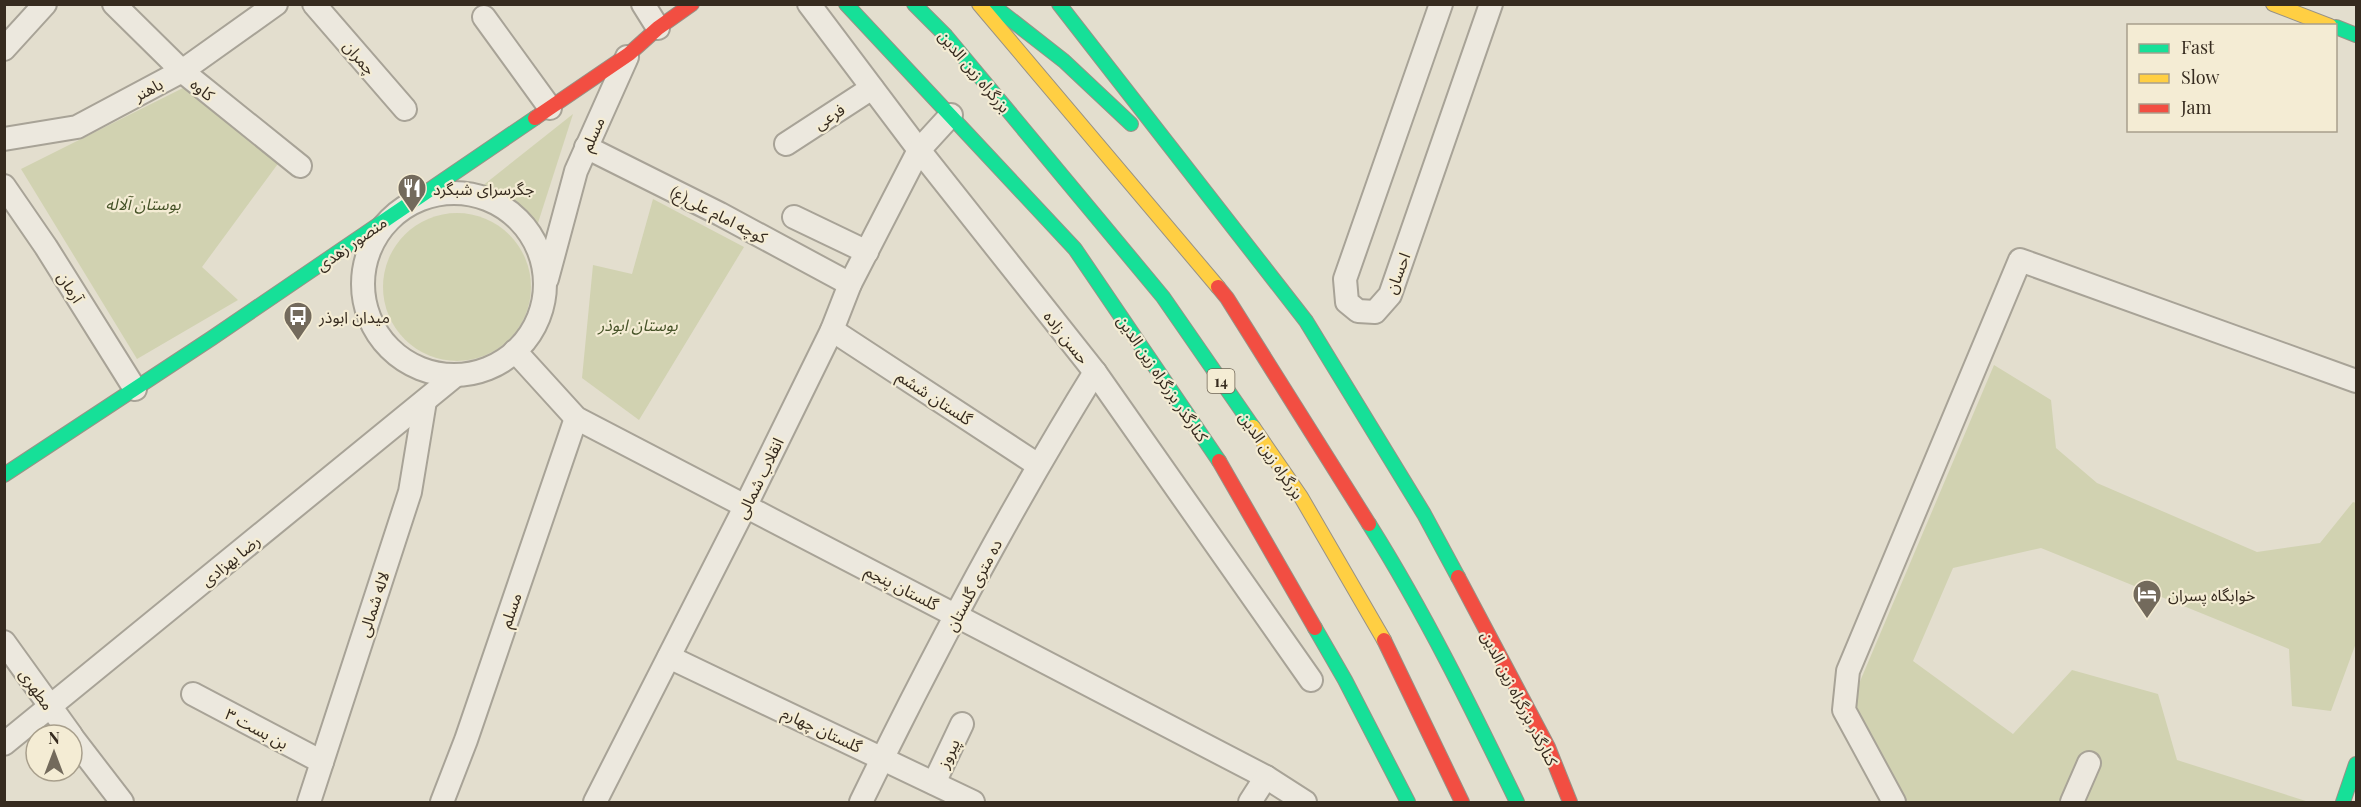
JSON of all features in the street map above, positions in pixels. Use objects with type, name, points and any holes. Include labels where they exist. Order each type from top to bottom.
[{"type":"main road","name":"منصور زهدی","points":[[6,469],[135,389],[550,108],[628,54],[658,28],[692,4]]},
{"type":"main road","name":"کنارگذر بزرگراه زین الدین","points":[[846,4],[1075,249],[1208,445],[1345,680],[1408,802]]},
{"type":"main road","name":"بزرگراه زین الدین","points":[[914,4],[946,36],[1163,297],[1282,468],[1393,656],[1462,802]]},
{"type":"main road","points":[[979,4],[1227,298],[1407,585],[1451,666],[1517,802]]},
{"type":"main road","points":[[991,4],[1032,34],[1112,104],[1137,130]]},
{"type":"main road","name":"کنارگذر بزرگراه زین الدین","points":[[1059,4],[1306,321],[1424,514],[1548,747],[1570,802]]},
{"type":"main road","points":[[2273,4],[2325,24]]},
{"type":"main road","points":[[2337,27],[2356,35]]},
{"type":"main road","points":[[1153,147],[1245,242]]},
{"type":"main road","points":[[1548,747],[1583,802]]},
{"type":"main road","points":[[2343,802],[2356,764]]},
{"type":"street","points":[[4,49],[45,4]]},
{"type":"street","name":"کاوه","points":[[114,4],[182,71],[300,166]]},
{"type":"street","name":"باهنر","points":[[4,139],[77,127],[182,71],[276,4]]},
{"type":"street","name":"چمران","points":[[314,4],[405,109]]},
{"type":"street","points":[[643,4],[658,28]]},
{"type":"street","name":"حسن زاده","points":[[809,4],[919,150],[1095,372],[1311,680]]},
{"type":"street","name":"احسان","points":[[1441,4],[1345,279],[1347,302],[1358,311],[1375,312],[1390,295],[1491,4]]},
{"type":"street","points":[[484,17],[550,108]]},
{"type":"street","name":"مسلم","points":[[546,286],[576,171],[628,54]]},
{"type":"street","name":"فرعی","points":[[786,144],[873,88]]},
{"type":"street","name":"انقلاب شمالی","points":[[600,801],[832,330],[850,284],[919,150],[951,115]]},
{"type":"street","name":"کوچه امام علی(ع)","points":[[586,147],[720,214],[850,284]]},
{"type":"street","name":"آرمان","points":[[4,186],[46,247],[135,389]]},
{"type":"street","points":[[456,194],[482,196],[504,206],[522,221],[535,240],[543,262],[546,286],[542,310],[531,332],[515,351],[498,364],[477,372],[456,375],[431,372],[408,363],[388,348],[373,329],[363,306],[361,281],[376,236],[397,211],[417,201],[456,194]]},
{"type":"street","points":[[794,217],[867,252]]},
{"type":"street","points":[[1894,802],[1844,710],[1848,671],[2020,260],[2356,381]]},
{"type":"street","name":"گلستان ششم","points":[[832,330],[1038,465]]},
{"type":"street","name":"گلستان پنجم","points":[[515,351],[576,418],[1266,777],[1305,802]]},
{"type":"street","name":"ده متری گلستان","points":[[861,802],[957,615],[1038,465],[1095,372]]},
{"type":"street","name":"رضا بهزادی","points":[[4,744],[456,375]]},
{"type":"street","name":"لاله شمالی","points":[[309,802],[410,492],[425,401]]},
{"type":"street","name":"مسلم","points":[[442,802],[470,729],[576,418]]},
{"type":"street","name":"مطهری","points":[[4,642],[62,723]]},
{"type":"street","name":"گلستان چهارم","points":[[669,657],[974,802]]},
{"type":"street","name":"بن بست ۳","points":[[193,694],[322,762]]},
{"type":"street","name":"پیروز","points":[[934,783],[962,724]]},
{"type":"street","name":"مطهری","points":[[84,753],[122,802]]},
{"type":"street","points":[[2072,802],[2090,763]]},
{"type":"street","points":[[1250,802],[1266,777]]},
{"type":"green space","name":"بوستان آلاله","points":[[189,85],[280,161],[202,267],[238,300],[137,359],[21,169]]},
{"type":"green space","points":[[573,114],[537,226],[481,187]]},
{"type":"green space","name":"بوستان ابوذر","points":[[653,199],[744,247],[639,420],[582,378],[593,265],[632,274]]},
{"type":"green space","points":[[457,213],[471,214],[485,219],[498,225],[509,235],[519,246],[525,259],[530,273],[530,301],[525,315],[519,328],[509,339],[498,349],[485,355],[471,360],[457,361],[443,360],[429,355],[416,349],[405,339],[395,328],[389,315],[384,301],[383,287],[384,273],[389,259],[395,246],[405,235],[416,225],[429,219],[443,214]]},
{"type":"green space","points":[[1994,365],[2051,400],[2056,448],[2097,483],[2257,552],[2320,543],[2353,502],[2356,503],[2356,643],[2331,711],[2292,706],[2289,649],[2041,548],[1953,568],[1913,661],[2013,734],[2072,670],[2158,694],[2177,760],[2309,802],[1898,802],[1850,705]]},
{"type":"traffic: fast","points":[[846,4],[1075,249],[1219,461]]},
{"type":"traffic: fast","points":[[914,4],[946,36],[1163,297],[1253,427]]},
{"type":"traffic: fast","points":[[991,4],[1064,61],[1131,124]]},
{"type":"traffic: fast","points":[[1059,4],[1306,321],[1424,514],[1458,577]]},
{"type":"traffic: fast","points":[[2337,27],[2356,35]]},
{"type":"traffic: fast","points":[[4,475],[212,338],[535,118]]},
{"type":"traffic: fast","points":[[1369,524],[1428,626],[1517,802]]},
{"type":"traffic: fast","points":[[1315,628],[1345,680],[1408,802]]},
{"type":"traffic: fast","points":[[2343,802],[2356,764]]},
{"type":"traffic: slow","points":[[979,4],[1218,287]]},
{"type":"traffic: slow","points":[[2273,4],[2325,24]]},
{"type":"traffic: slow","points":[[1253,427],[1301,497],[1384,640]]},
{"type":"traffic: jam","points":[[535,118],[629,54],[658,28],[692,4]]},
{"type":"traffic: jam","points":[[1218,287],[1369,524]]},
{"type":"traffic: jam","points":[[1219,461],[1315,628]]},
{"type":"traffic: jam","points":[[1458,577],[1548,747],[1570,802]]},
{"type":"traffic: jam","points":[[1384,640],[1462,802]]},
{"type":"place","name":"جگرسرای شبگرد","points":[[412,214]]},
{"type":"place","name":"میدان ابوذر","points":[[298,342]]},
{"type":"place","name":"خوابگاه پسران","points":[[2147,620]]}]
